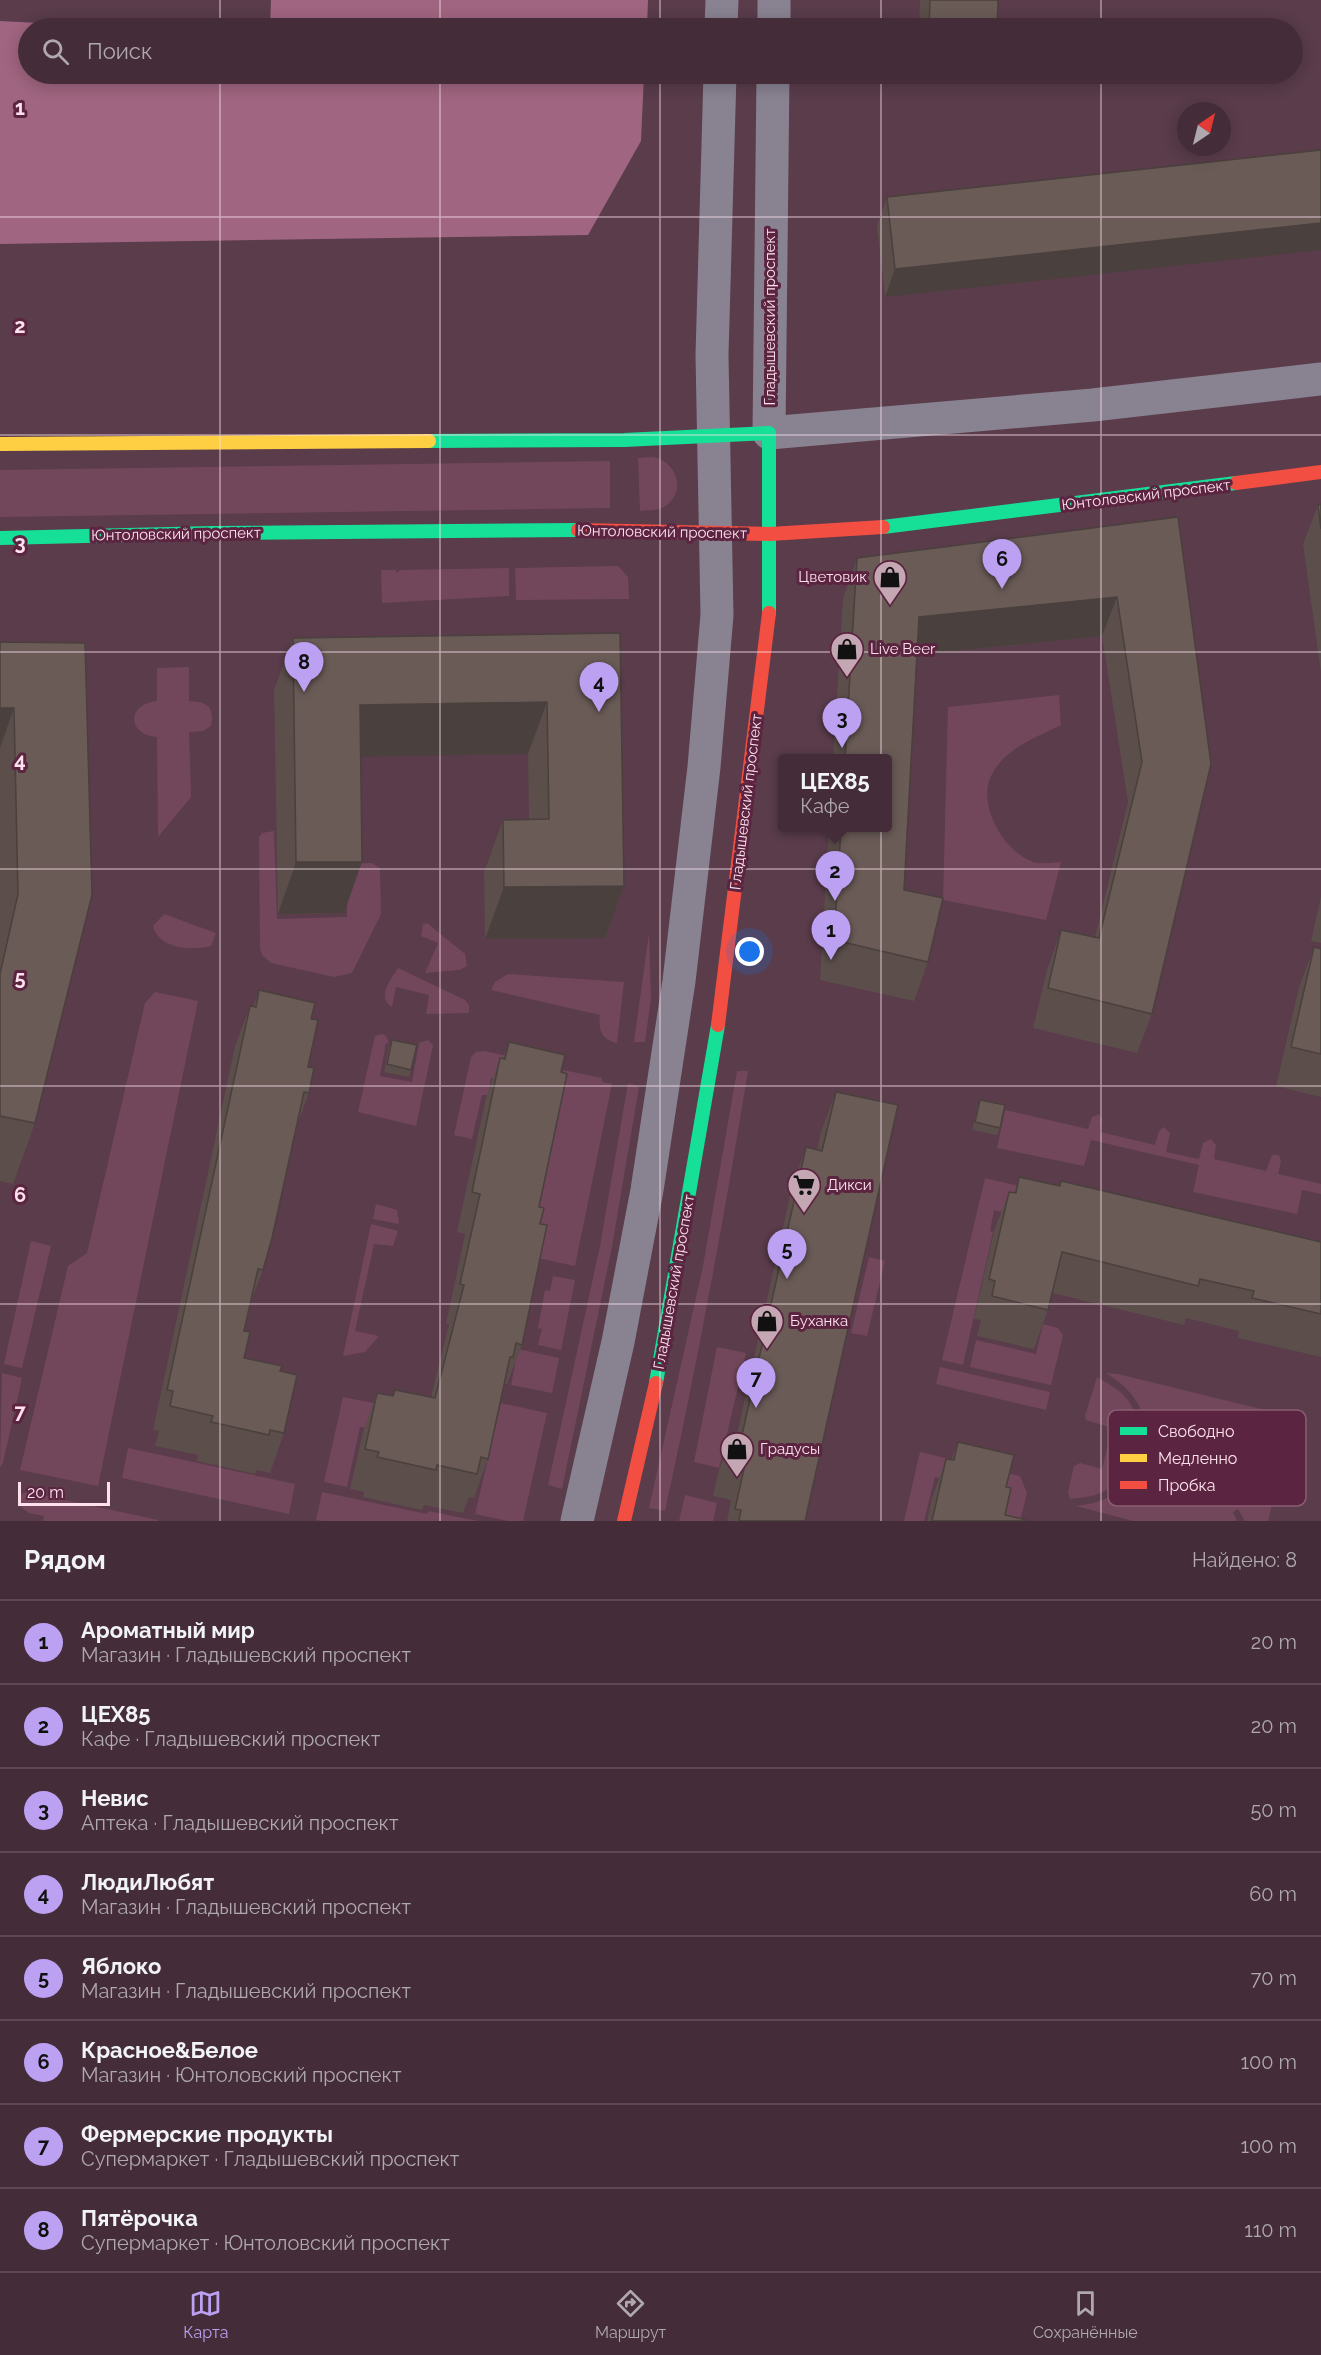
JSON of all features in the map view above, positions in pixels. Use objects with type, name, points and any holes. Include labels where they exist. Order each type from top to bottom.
[{"type":"street","points":[[721,18],[722,0]]},
{"type":"street","points":[[774,0],[774,18]]},
{"type":"street","points":[[577,1521],[621,1330],[647,1190],[679,981],[704,766],[717,615],[717,532],[712,435],[720,84]]},
{"type":"street","name":"Гладышевский проспект","points":[[624,1521],[663,1351],[715,1048],[769,618],[773,84]]},
{"type":"street","points":[[0,444],[624,440],[769,433],[1093,405],[1321,379]]},
{"type":"street","name":"Юнтоловский проспект","points":[[0,538],[212,533],[614,530],[770,534],[875,528],[1321,472]]},
{"type":"shaded area","points":[[271,0],[648,0],[647,18],[270,18]]},
{"type":"shaded area","points":[[0,21],[18,22],[18,84],[644,84],[641,141],[588,235],[0,244]]},
{"type":"shaded area","points":[[653,457],[662,460],[674,471],[676,494],[664,507],[640,511],[638,458]]},
{"type":"shaded area","points":[[610,461],[610,508],[0,517],[0,470]]},
{"type":"shaded area","points":[[618,566],[628,577],[629,599],[516,600],[515,568]]},
{"type":"shaded area","points":[[509,568],[509,596],[382,603],[381,570],[396,570],[396,573],[400,570]]},
{"type":"shaded area","points":[[189,667],[189,701],[208,706],[212,714],[211,726],[203,731],[189,732],[191,797],[158,837],[157,737],[141,732],[134,720],[135,714],[139,708],[157,701],[157,668]]},
{"type":"shaded area","points":[[1059,695],[1061,725],[1012,751],[997,766],[988,788],[990,813],[1003,838],[1012,848],[1022,857],[1036,863],[1061,862],[1046,920],[943,900],[948,707]]},
{"type":"shaded area","points":[[274,831],[277,919],[347,917],[346,864],[372,863],[380,868],[381,914],[352,973],[334,977],[271,963],[262,955],[260,948],[259,837],[262,833]]},
{"type":"shaded area","points":[[164,914],[216,933],[211,946],[185,948],[168,944],[162,940],[156,934],[153,926]]},
{"type":"shaded area","points":[[427,923],[465,954],[467,966],[459,970],[425,973],[438,943],[421,936],[423,924]]},
{"type":"shaded area","points":[[649,933],[651,998],[645,1042],[634,1042]]},
{"type":"shaded area","points":[[398,968],[465,1000],[469,1005],[469,1013],[426,1014],[429,995],[396,987],[392,1007],[387,1003],[385,993]]},
{"type":"shaded area","points":[[508,974],[624,982],[617,1043],[604,1037],[600,1015],[491,990],[495,982]]},
{"type":"shaded area","points":[[155,992],[198,1001],[98,1486],[20,1470],[68,1266],[87,1253],[145,1003]]},
{"type":"shaded area","points":[[382,1034],[386,1036],[389,1044],[386,1043],[380,1076],[412,1082],[419,1043],[428,1040],[433,1045],[416,1126],[358,1112],[375,1036]]},
{"type":"shaded area","points":[[485,1051],[559,1067],[553,1091],[491,1078],[488,1095],[482,1095],[472,1139],[454,1135],[471,1057],[476,1052]]},
{"type":"shaded area","points":[[563,1070],[602,1078],[602,1082],[612,1084],[575,1266],[533,1257],[531,1242]]},
{"type":"shaded area","points":[[737,1071],[748,1071],[710,1292],[665,1511],[649,1508],[703,1266]]},
{"type":"shaded area","points":[[628,1083],[639,1087],[612,1247],[562,1489],[548,1485],[600,1246]]},
{"type":"shaded area","points":[[1005,1110],[1088,1129],[1092,1117],[1099,1114],[1102,1119],[1100,1132],[1155,1145],[1159,1131],[1164,1127],[1170,1133],[1166,1152],[1199,1159],[1203,1143],[1211,1139],[1216,1145],[1214,1159],[1266,1171],[1272,1155],[1279,1155],[1281,1161],[1278,1174],[1321,1184],[1321,1194],[1302,1190],[1297,1214],[1193,1192],[1199,1165],[1091,1140],[1084,1166],[997,1148]]},
{"type":"shaded area","points":[[985,1178],[1285,1248],[1030,1219],[994,1210],[990,1231],[993,1232],[963,1365],[942,1360]]},
{"type":"shaded area","points":[[376,1204],[397,1210],[399,1224],[373,1219]]},
{"type":"shaded area","points":[[371,1224],[398,1231],[393,1246],[374,1244],[355,1331],[379,1336],[365,1352],[343,1356]]},
{"type":"shaded area","points":[[31,1241],[51,1246],[22,1368],[4,1364]]},
{"type":"shaded area","points":[[869,1257],[885,1261],[867,1336],[851,1333]]},
{"type":"shaded area","points":[[553,1276],[575,1280],[561,1350],[538,1345],[542,1329],[538,1328],[545,1290],[550,1291]]},
{"type":"shaded area","points":[[1043,1324],[1058,1328],[1063,1335],[1051,1385],[970,1367],[976,1340],[1036,1354]]},
{"type":"shaded area","points":[[717,1347],[746,1353],[719,1468],[694,1462]]},
{"type":"shaded area","points":[[518,1349],[559,1358],[552,1393],[511,1385]]},
{"type":"shaded area","points":[[940,1367],[1050,1392],[1046,1410],[936,1384]]},
{"type":"shaded area","points":[[2,1373],[22,1378],[3,1463],[0,1467]]},
{"type":"shaded area","points":[[1106,1373],[1265,1410],[1141,1410],[1136,1400],[1120,1383]]},
{"type":"shaded area","points":[[1097,1377],[1119,1391],[1133,1410],[1108,1410],[1108,1427],[1086,1420],[1085,1416]]},
{"type":"shaded area","points":[[343,1397],[389,1406],[374,1429],[360,1427],[347,1487],[324,1482]]},
{"type":"shaded area","points":[[501,1403],[547,1413],[523,1521],[508,1521],[475,1514]]},
{"type":"shaded area","points":[[1108,1444],[1108,1489],[1095,1495],[1070,1499],[1068,1492],[1074,1466],[1080,1463],[1102,1469]]},
{"type":"shaded area","points":[[128,1448],[295,1484],[289,1514],[122,1478]]},
{"type":"shaded area","points":[[920,1452],[1020,1476],[1027,1493],[1020,1521],[999,1521],[1004,1492],[935,1477],[924,1521],[904,1521]]},
{"type":"shaded area","points":[[28,1492],[158,1521],[43,1521],[44,1516],[29,1513],[18,1505],[21,1494]]},
{"type":"shaded area","points":[[322,1492],[427,1514],[428,1511],[478,1521],[316,1520]]},
{"type":"shaded area","points":[[685,1495],[717,1503],[713,1521],[679,1521]]},
{"type":"shaded area","points":[[1108,1498],[1108,1506],[1272,1506],[1268,1521],[1245,1521],[1238,1509],[1233,1512],[1237,1521],[1133,1521],[1076,1506]]},
{"type":"building","points":[[930,0],[998,0],[997,18],[929,18]]},
{"type":"building","points":[[1321,150],[1321,223],[895,269],[887,197]]},
{"type":"building","points":[[1321,504],[1321,529],[1318,505]]},
{"type":"building","points":[[1178,517],[1211,764],[1152,1014],[1048,988],[1061,930],[1099,938],[1142,762],[1117,597],[919,617],[904,890],[943,898],[928,962],[834,940],[841,832],[892,832],[892,754],[845,754],[857,558]]},
{"type":"building","points":[[620,633],[624,886],[504,887],[503,820],[549,819],[547,702],[360,705],[362,862],[296,862],[293,638]]},
{"type":"building","points":[[0,642],[85,643],[92,895],[35,1123],[0,1116],[0,974],[18,894],[14,708],[0,708]]},
{"type":"building","points":[[1314,947],[1321,949],[1321,1054],[1291,1047]]},
{"type":"building","points":[[259,990],[315,1003],[311,1019],[318,1020],[308,1067],[314,1068],[309,1093],[304,1092],[272,1238],[263,1270],[258,1269],[244,1331],[250,1332],[244,1358],[282,1366],[280,1371],[297,1375],[284,1433],[270,1430],[269,1435],[211,1422],[213,1416],[170,1406],[173,1391],[167,1390],[250,1006],[256,1007]]},
{"type":"building","points":[[392,1040],[417,1045],[411,1070],[387,1064]]},
{"type":"building","points":[[509,1042],[565,1055],[561,1072],[567,1074],[539,1207],[544,1208],[540,1224],[547,1225],[522,1345],[516,1343],[513,1357],[510,1357],[488,1459],[481,1457],[477,1474],[437,1465],[436,1470],[377,1457],[379,1452],[365,1449],[377,1393],[393,1396],[395,1390],[435,1398],[464,1285],[460,1284],[480,1194],[472,1192],[500,1058],[505,1059]]},
{"type":"building","points":[[836,1092],[898,1105],[805,1521],[739,1521],[741,1510],[735,1509],[746,1460],[727,1456],[732,1433],[742,1435],[806,1147],[822,1151]]},
{"type":"building","points":[[980,1100],[1005,1105],[1000,1128],[975,1122]]},
{"type":"building","points":[[1019,1177],[1060,1186],[1061,1181],[1321,1242],[1321,1314],[1252,1298],[1254,1291],[1200,1279],[1198,1286],[1062,1252],[1048,1310],[992,1296],[995,1281],[989,1279],[1009,1192],[1016,1193]]},
{"type":"building","points":[[958,1442],[1014,1455],[1006,1487],[1011,1488],[1005,1515],[1031,1521],[932,1521],[946,1459],[954,1460]]},
{"type":"traffic: fast","points":[[429,441],[624,440],[769,433],[769,613]]},
{"type":"traffic: fast","points":[[883,527],[1236,483]]},
{"type":"traffic: fast","points":[[0,538],[212,533],[578,530]]},
{"type":"traffic: fast","points":[[656,1383],[718,1025]]},
{"type":"traffic: slow","points":[[0,444],[429,441]]},
{"type":"traffic: jam","points":[[1236,483],[1321,472]]},
{"type":"traffic: jam","points":[[578,530],[770,534],[883,527]]},
{"type":"traffic: jam","points":[[718,1025],[769,613]]},
{"type":"traffic: jam","points":[[624,1521],[656,1383]]},
{"type":"place","name":"Красное&Белое","points":[[1002,589]]},
{"type":"place","name":"Цветовик","points":[[890,606]]},
{"type":"place","name":"Live Beer","points":[[847,678]]},
{"type":"place","name":"Пятёрочка","points":[[304,692]]},
{"type":"place","name":"ЛюдиЛюбят","points":[[599,712]]},
{"type":"place","name":"Невис","points":[[842,748]]},
{"type":"place","name":"ЦЕХ85","points":[[835,901]]},
{"type":"place","name":"Ароматный мир","points":[[831,960]]},
{"type":"place","name":"Дикси","points":[[804,1214]]},
{"type":"place","name":"Яблоко","points":[[787,1279]]},
{"type":"place","name":"Буханка","points":[[767,1350]]},
{"type":"place","name":"Фермерские продукты","points":[[756,1408]]},
{"type":"place","name":"Градусы","points":[[737,1478]]}]
